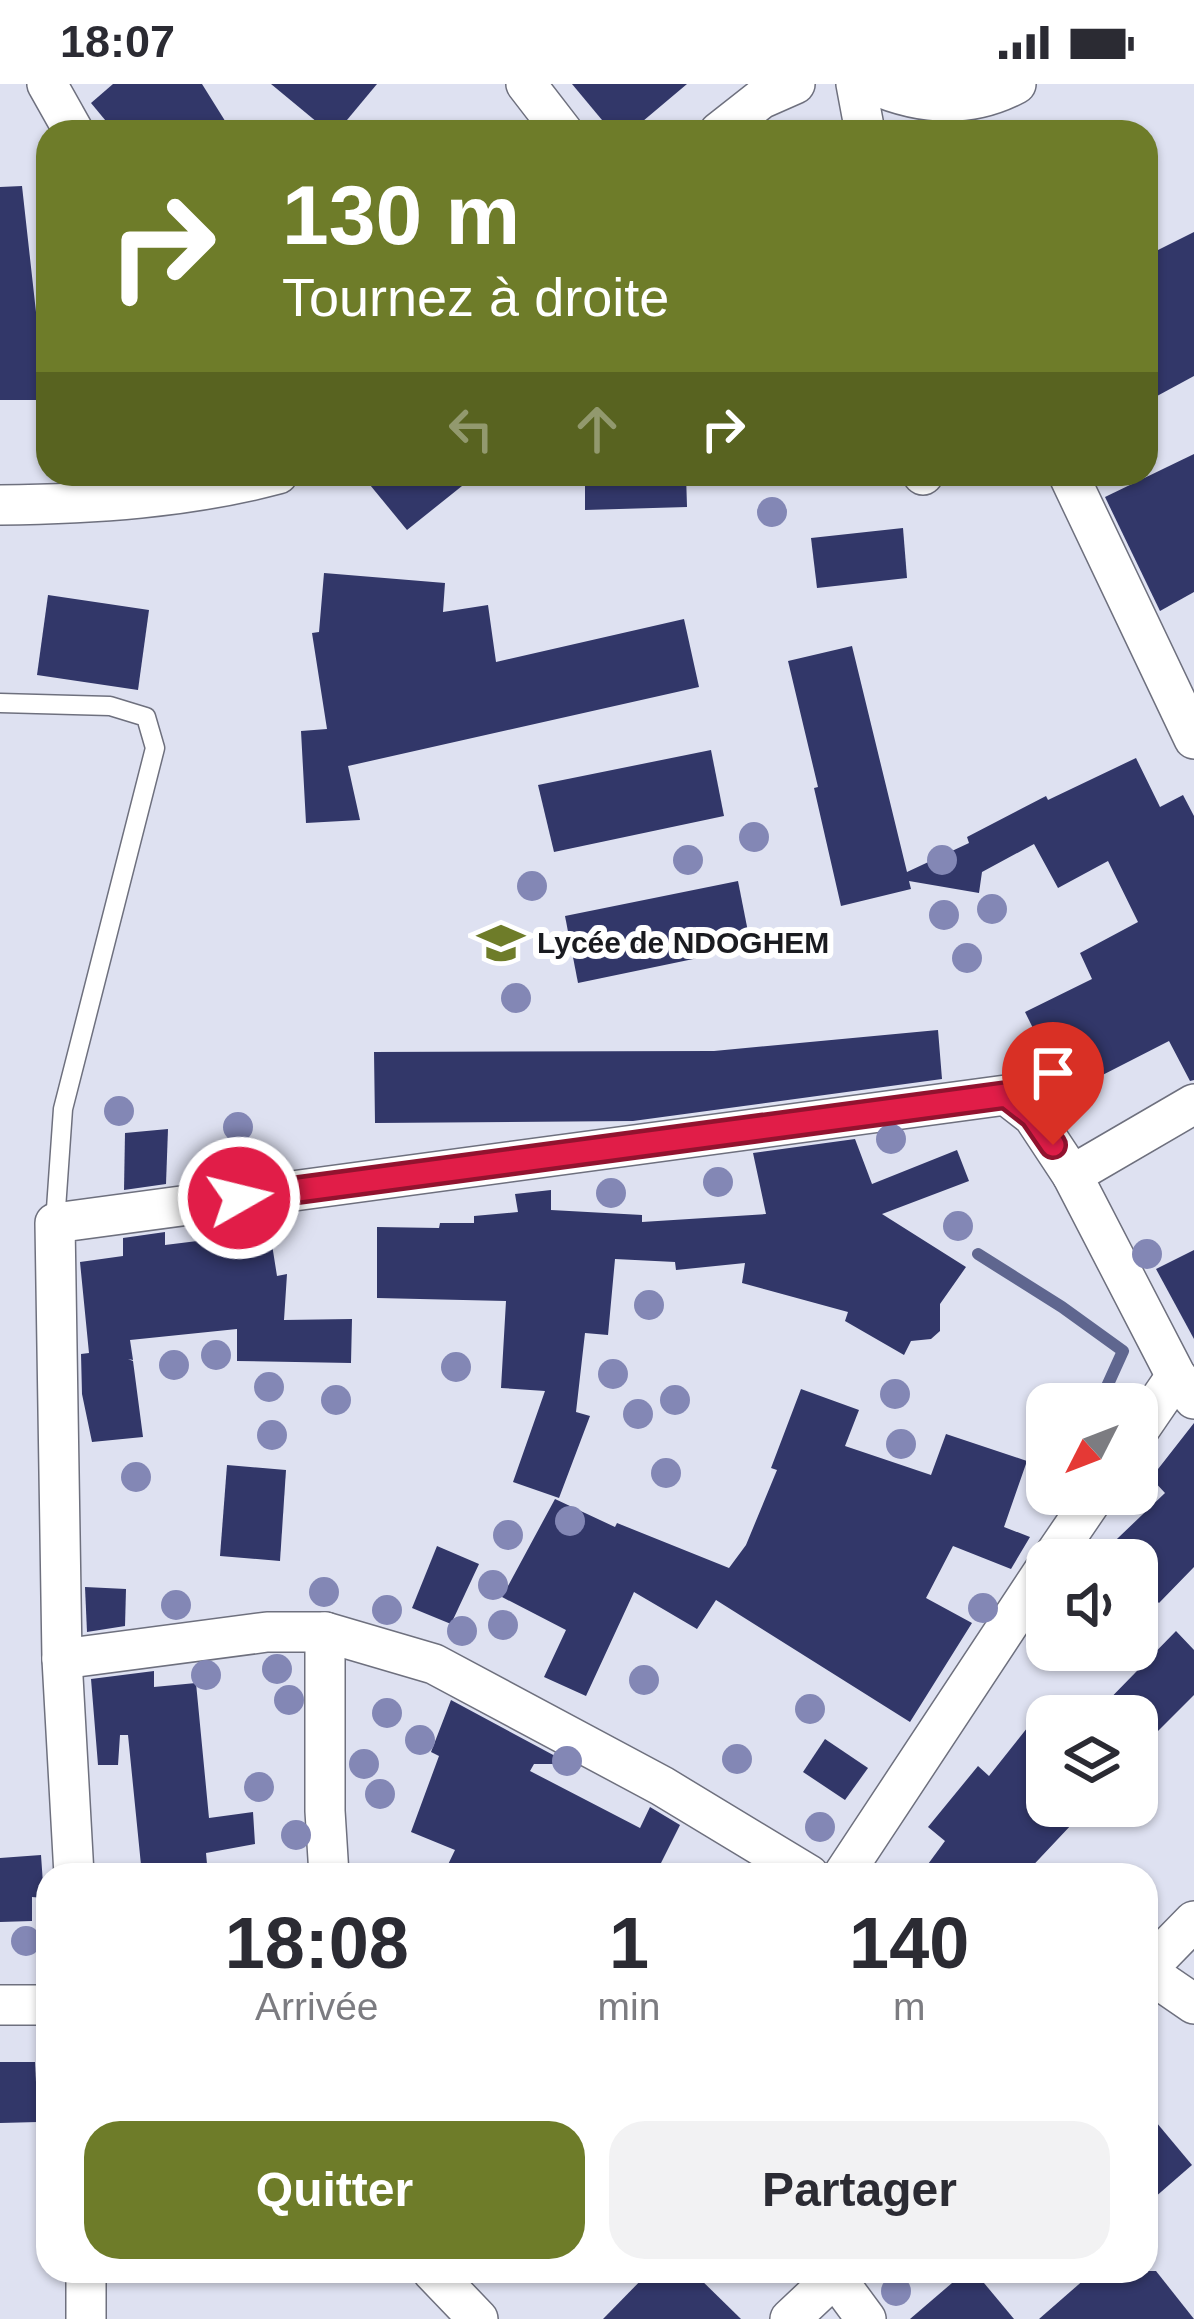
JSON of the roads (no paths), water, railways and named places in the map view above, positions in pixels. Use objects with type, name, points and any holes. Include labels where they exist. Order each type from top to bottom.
[{"type":"street","points":[[47,84],[67,120]]},
{"type":"street","points":[[526,84],[553,120]]},
{"type":"street","points":[[734,120],[761,99],[795,84]]},
{"type":"street","points":[[856,84],[863,120]]},
{"type":"street","points":[[872,84],[940,104],[997,94],[1016,84]]},
{"type":"street","points":[[0,505],[132,487],[232,486]]},
{"type":"street","points":[[1074,486],[1194,739]]},
{"type":"street","points":[[73,1863],[62,1659],[55,1222],[1006,1095],[1033,1116],[1072,1175],[1185,1387],[1158,1413]]},
{"type":"street","points":[[1072,1175],[1194,1104]]},
{"type":"street","points":[[851,1863],[1026,1598]]},
{"type":"street","points":[[62,1659],[267,1632],[325,1632],[434,1664],[662,1786],[789,1863]]},
{"type":"street","points":[[325,1632],[329,1863]]},
{"type":"street","points":[[1158,1958],[1194,1921]]},
{"type":"street","points":[[1158,1980],[1194,2005]]},
{"type":"street","points":[[0,2005],[36,2005]]},
{"type":"street","points":[[86,2283],[86,2319]]},
{"type":"street","points":[[444,2283],[478,2319]]},
{"type":"street","points":[[790,2319],[828,2283]]},
{"type":"street","points":[[844,2283],[866,2319]]},
{"type":"lane","points":[[0,703],[110,706],[146,717],[155,748],[63,1109],[55,1222]]},
{"type":"waterway","points":[[978,1254],[1123,1351],[1109,1383]]},
{"type":"place","name":"Lycée de NDOGHEM","points":[[501,943]]}]
